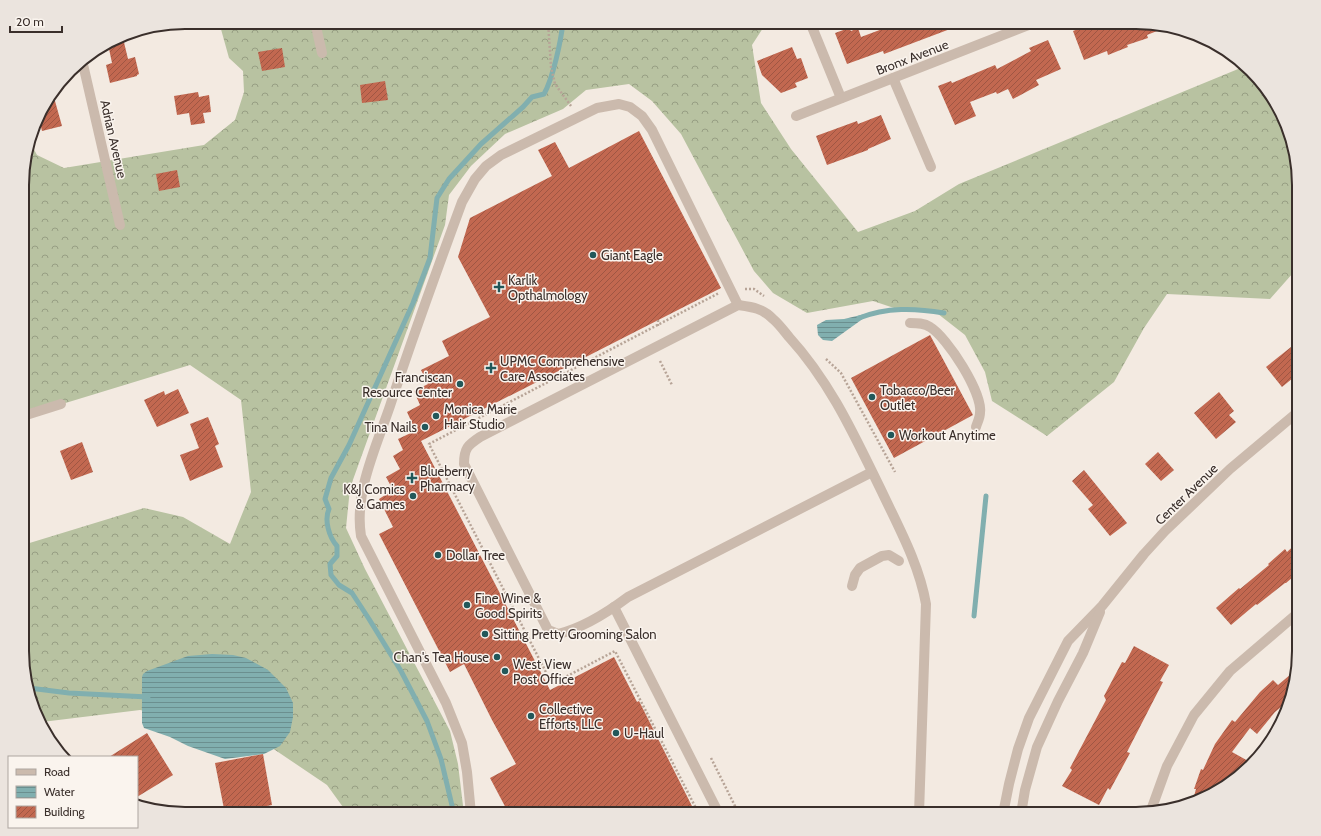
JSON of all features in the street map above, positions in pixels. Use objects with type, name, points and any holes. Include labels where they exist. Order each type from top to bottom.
[{"type":"street","points":[[317,29],[322,53]]},
{"type":"street","points":[[813,29],[841,98]]},
{"type":"street","name":"Bronx Avenue","points":[[796,116],[1018,29]]},
{"type":"street","name":"Adrian Avenue","points":[[84,67],[120,225]]},
{"type":"street","points":[[893,78],[931,167]]},
{"type":"street","points":[[470,807],[468,772],[462,743],[446,703],[361,536],[359,524],[360,500],[370,466],[462,202],[475,179],[486,166],[501,155],[597,108],[619,104],[630,107],[642,116],[652,130],[738,305]]},
{"type":"street","points":[[872,472],[715,554],[628,597],[614,607],[567,632],[558,634],[548,630],[470,478],[464,464],[464,453],[469,444],[480,436],[738,305],[757,308],[773,318],[816,369],[835,398],[872,472],[912,554],[923,587],[926,604],[919,807]]},
{"type":"street","points":[[910,323],[920,323],[931,328],[950,348],[968,375],[978,397],[981,412],[976,427]]},
{"type":"street","points":[[29,414],[61,404]]},
{"type":"street","name":"Center Avenue","points":[[1004,807],[1009,784],[1029,718],[1068,641],[1102,606],[1144,554],[1165,531],[1230,469],[1292,417]]},
{"type":"street","points":[[852,586],[855,575],[860,568],[882,556],[889,555],[899,561]]},
{"type":"street","name":"Center Avenue","points":[[1022,807],[1025,790],[1037,747],[1083,653],[1102,606]]},
{"type":"street","points":[[614,607],[715,807]]},
{"type":"street","points":[[1152,806],[1167,766],[1194,715],[1230,671],[1292,618]]},
{"type":"path","points":[[548,29],[551,68],[555,84],[566,101],[581,116]]},
{"type":"path","points":[[695,807],[615,651],[552,684],[429,444],[721,292],[754,289],[768,299]]},
{"type":"path","points":[[696,300],[698,304]]},
{"type":"path","points":[[824,358],[841,373],[895,472]]},
{"type":"path","points":[[711,758],[736,807]]},
{"type":"green space","points":[[221,29],[762,29],[752,45],[761,103],[791,149],[858,232],[915,211],[959,184],[1239,68],[1266,98],[1276,116],[1287,144],[1292,174],[1292,274],[1270,299],[1167,294],[1144,328],[1114,382],[1047,436],[992,401],[985,372],[965,335],[933,310],[903,311],[873,301],[807,313],[773,293],[754,271],[681,134],[652,101],[629,84],[586,90],[563,109],[505,134],[471,166],[449,195],[445,225],[350,488],[346,528],[365,569],[450,731],[458,764],[463,807],[343,807],[327,785],[247,731],[140,710],[46,722],[34,692],[30,672],[29,543],[144,508],[183,517],[230,544],[251,492],[241,400],[190,365],[29,414],[29,174],[33,148],[37,155],[64,168],[204,145],[235,120],[244,92],[243,71],[229,58]]},
{"type":"water","points":[[865,314],[864,318],[832,341],[823,340],[818,335],[817,325],[826,320],[844,319]]},
{"type":"water","points":[[212,654],[233,655],[246,658],[268,670],[286,688],[293,703],[293,717],[290,732],[280,746],[264,754],[225,759],[144,728],[142,723],[143,674],[147,671],[188,656]]},
{"type":"building","points":[[846,29],[850,29],[851,31],[858,29],[861,37],[882,29],[950,29],[884,54],[883,51],[847,64],[835,33]]},
{"type":"building","points":[[1078,29],[1159,30],[1147,35],[1148,38],[1127,45],[1128,47],[1108,55],[1107,51],[1084,60],[1073,31]]},
{"type":"building","points":[[1048,40],[1061,69],[1036,80],[1039,85],[1013,99],[1008,89],[970,102],[976,116],[955,125],[938,86],[951,81],[952,83],[995,65],[997,69],[1031,51],[1029,48]]},
{"type":"building","points":[[124,42],[128,59],[135,57],[139,74],[137,76],[110,83],[106,65],[112,63],[109,49]]},
{"type":"building","points":[[792,47],[797,59],[801,58],[808,78],[795,83],[797,87],[781,93],[762,75],[757,61]]},
{"type":"building","points":[[282,48],[285,67],[262,71],[258,52]]},
{"type":"building","points":[[385,81],[388,100],[362,103],[360,85]]},
{"type":"building","points":[[198,92],[199,97],[209,95],[211,112],[203,113],[205,123],[191,125],[189,113],[177,115],[174,96]]},
{"type":"building","points":[[53,101],[55,101],[62,126],[42,131],[40,127]]},
{"type":"building","points":[[881,115],[891,139],[868,150],[827,165],[816,136],[857,121],[858,124]]},
{"type":"building","points":[[639,131],[721,288],[421,441],[550,690],[614,657],[637,702],[639,701],[692,807],[505,807],[490,778],[516,764],[464,664],[450,672],[379,534],[393,527],[379,499],[393,490],[386,477],[400,469],[393,456],[403,450],[398,439],[415,431],[418,436],[407,412],[420,405],[414,391],[428,384],[421,370],[449,356],[442,341],[490,317],[458,257],[470,218],[552,176],[538,150],[555,142],[569,168]]},
{"type":"building","points":[[177,170],[180,187],[159,191],[156,174]]},
{"type":"building","points":[[930,335],[973,415],[894,458],[851,378]]},
{"type":"building","points":[[1291,347],[1292,348],[1292,379],[1282,387],[1266,367]]},
{"type":"building","points":[[178,389],[189,413],[157,427],[144,400],[164,391],[165,395]]},
{"type":"building","points":[[1219,392],[1234,411],[1229,415],[1236,422],[1216,439],[1194,413]]},
{"type":"building","points":[[208,417],[219,444],[215,446],[223,467],[190,481],[180,455],[199,448],[190,424]]},
{"type":"building","points":[[82,442],[93,472],[71,480],[60,451]]},
{"type":"building","points":[[1158,452],[1174,470],[1161,481],[1145,464]]},
{"type":"building","points":[[1084,470],[1127,523],[1110,536],[1088,509],[1093,505],[1072,481]]},
{"type":"building","points":[[1292,547],[1292,578],[1257,605],[1256,604],[1231,625],[1216,608],[1269,565],[1268,564],[1285,549],[1287,552]]},
{"type":"building","points":[[1134,646],[1169,665],[1160,681],[1163,682],[1127,752],[1130,753],[1110,790],[1108,788],[1099,805],[1062,786],[1072,770],[1070,768],[1106,700],[1104,696],[1122,662],[1125,663]]},
{"type":"building","points":[[1291,674],[1287,692],[1282,706],[1275,712],[1257,734],[1250,728],[1232,752],[1247,760],[1223,781],[1194,796],[1196,789],[1194,789],[1201,769],[1203,770],[1215,744],[1232,720],[1235,722],[1260,692],[1273,680],[1278,685]]},
{"type":"building","points":[[147,733],[173,775],[138,796],[138,756],[111,756]]},
{"type":"building","points":[[263,754],[272,805],[262,807],[224,807],[215,763]]},
{"type":"waterway","points":[[452,807],[441,759],[427,721],[401,671],[352,593],[339,585],[331,575],[330,564],[337,556],[337,546],[328,528],[327,518],[329,509],[325,499],[331,478],[349,445],[413,303],[430,258],[437,198],[449,179],[481,144],[523,107],[532,97],[544,94],[556,59],[562,29]]},
{"type":"waterway","points":[[859,318],[870,314],[891,310],[912,309],[944,313]]},
{"type":"waterway","points":[[974,616],[986,496]]},
{"type":"waterway","points":[[33,689],[69,693],[148,697]]},
{"type":"place","name":"Giant Eagle","points":[[593,255]]},
{"type":"place","name":"Karlik Opthalmology","points":[[499,287]]},
{"type":"place","name":"UPMC Comprehensive Care Associates","points":[[491,368]]},
{"type":"place","name":"Franciscan Resource Center","points":[[460,384]]},
{"type":"place","name":"Tobacco/Beer Outlet","points":[[872,397]]},
{"type":"place","name":"Monica Marie Hair Studio","points":[[436,416]]},
{"type":"place","name":"Tina Nails","points":[[425,427]]},
{"type":"place","name":"Workout Anytime","points":[[891,435]]},
{"type":"place","name":"Blueberry Pharmacy","points":[[412,478]]},
{"type":"place","name":"K&J Comics & Games","points":[[413,496]]},
{"type":"place","name":"Dollar Tree","points":[[438,555]]},
{"type":"place","name":"Fine Wine & Good Spirits","points":[[467,605]]},
{"type":"place","name":"Sitting Pretty Grooming Salon","points":[[485,634]]},
{"type":"place","name":"Chan's Tea House","points":[[497,657]]},
{"type":"place","name":"West View Post Office","points":[[505,671]]},
{"type":"place","name":"Collective Efforts, LLC","points":[[531,716]]},
{"type":"place","name":"U-Haul","points":[[616,733]]}]
